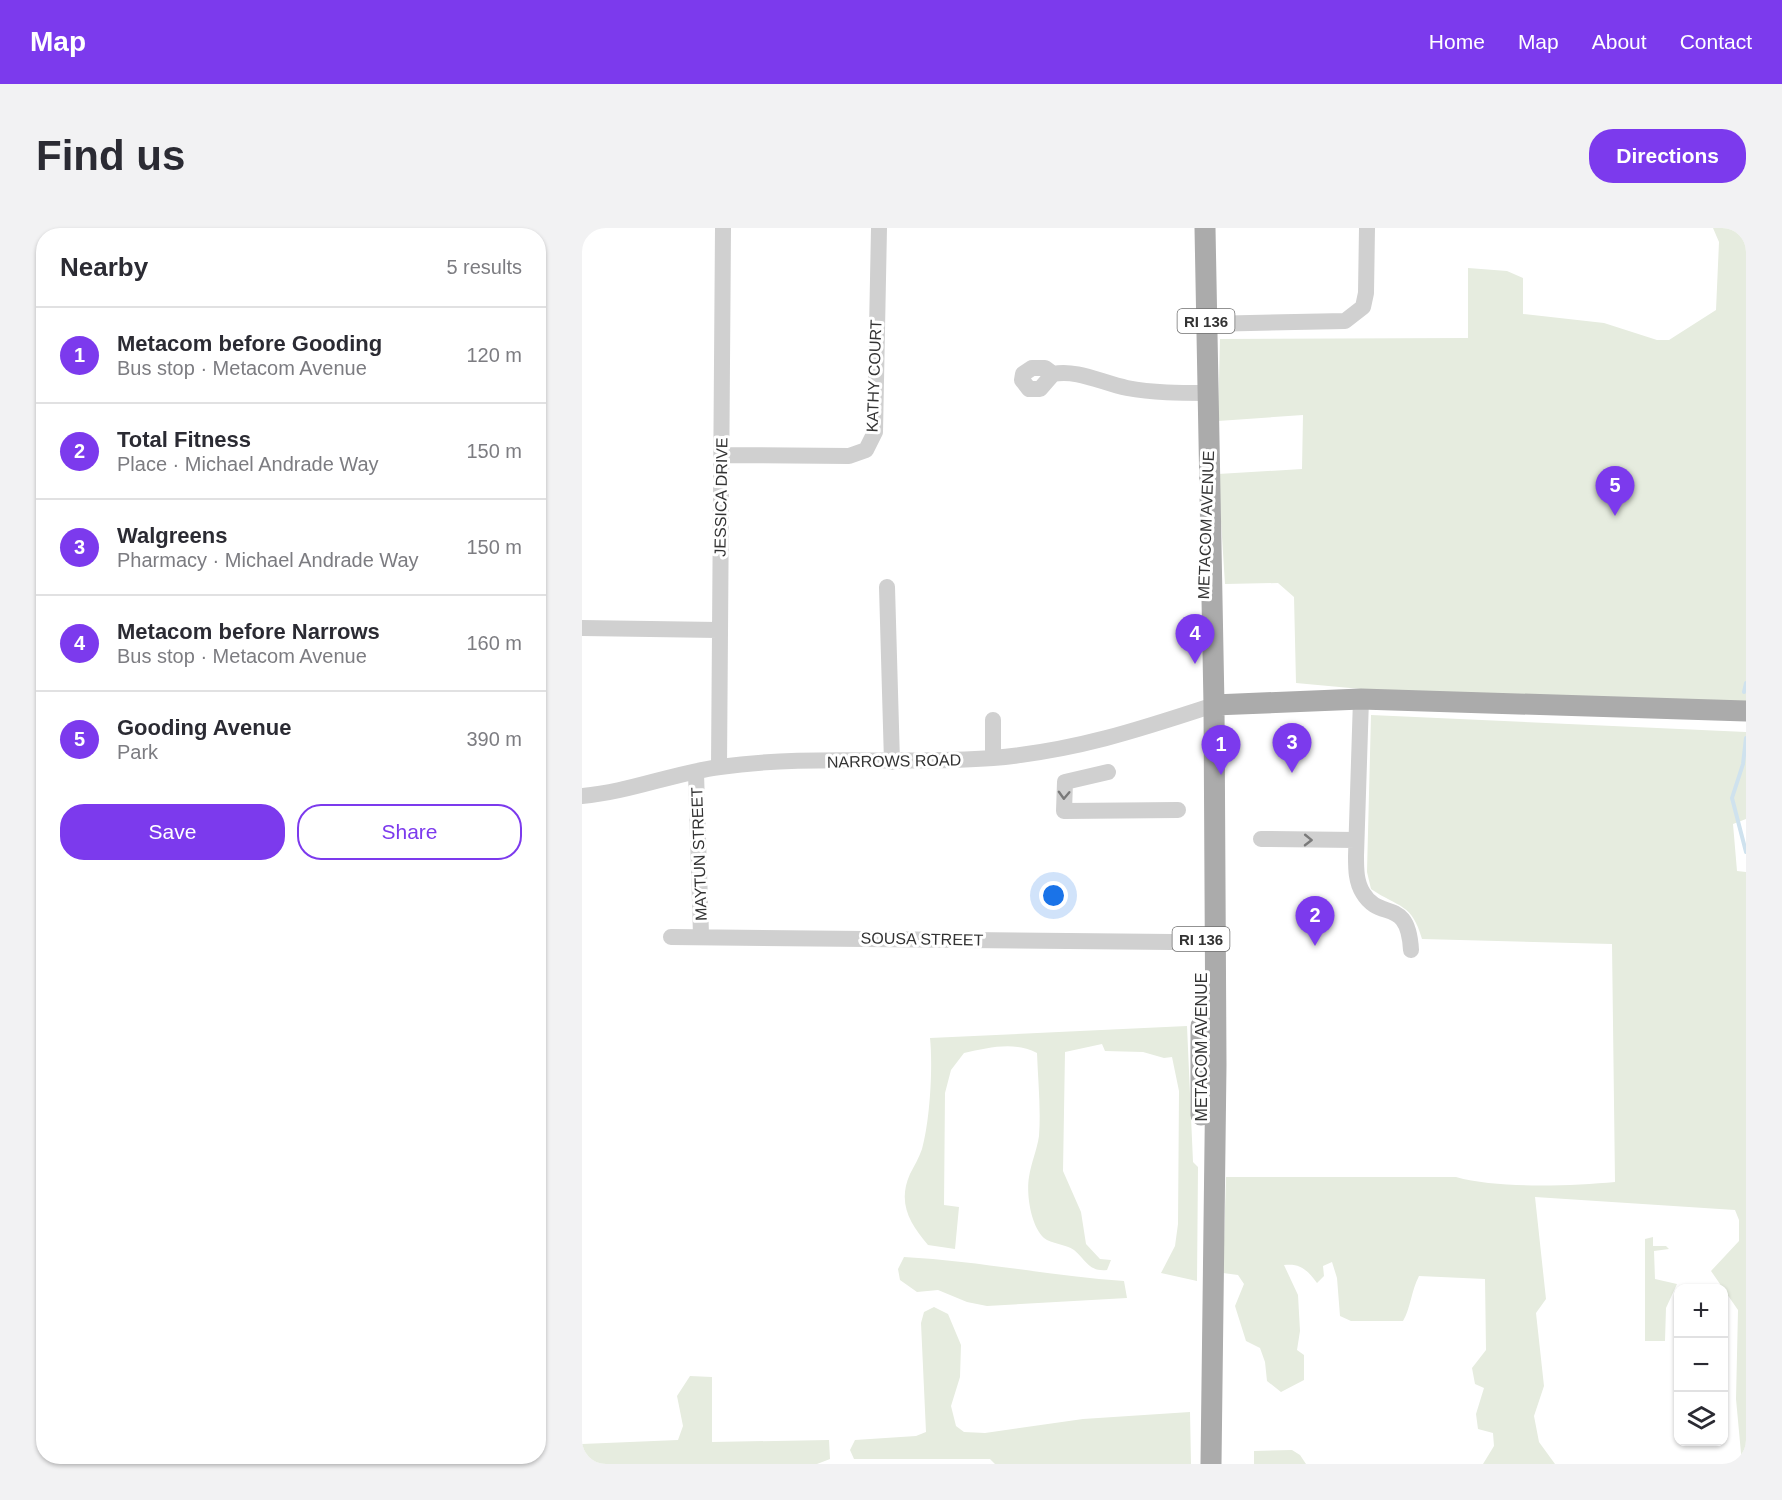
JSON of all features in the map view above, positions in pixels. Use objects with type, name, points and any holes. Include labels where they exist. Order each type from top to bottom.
[{"type":"main road","name":"METACOM AVENUE","points":[[1205,228],[1209,707],[1200,868],[1208,1171],[1211,1464]]},
{"type":"main road","points":[[1209,707],[1361,699],[1746,711]]},
{"type":"main road","name":"METACOM AVENUE","points":[[1204,1464],[1208,1171]]},
{"type":"street","name":"JESSICA DRIVE","points":[[719,767],[718,630],[722,455],[723,228]]},
{"type":"street","name":"KATHY COURT","points":[[722,455],[849,456],[866,450],[875,432],[876,228]]},
{"type":"street","points":[[1206,324],[1345,321],[1363,307],[1366,293],[1367,228]]},
{"type":"street","points":[[1053,374],[1065,372],[1129,388],[1160,392],[1208,403]]},
{"type":"street","points":[[887,588],[892,762]]},
{"type":"street","points":[[582,628],[718,630]]},
{"type":"street","points":[[1361,699],[1356,875],[1363,894],[1406,922],[1410,930],[1411,950]]},
{"type":"street","name":"NARROWS ROAD","points":[[582,796],[719,767],[993,758],[1077,747],[1140,730],[1209,707]]},
{"type":"street","points":[[993,720],[993,758]]},
{"type":"street","name":"MAYTUN STREET","points":[[696,772],[701,936]]},
{"type":"street","points":[[1108,772],[1065,782],[1064,811],[1178,810]]},
{"type":"street","points":[[1261,838],[1356,840]]},
{"type":"street","name":"SOUSA STREET","points":[[671,937],[1172,942]]},
{"type":"shaded area","points":[[1713,228],[1746,228],[1746,702],[1372,690],[1296,683],[1294,597],[1278,583],[1225,584],[1218,474],[1302,469],[1303,415],[1218,421],[1220,339],[1468,338],[1468,268],[1507,271],[1523,278],[1523,314],[1604,323],[1657,340],[1669,340],[1716,310],[1719,242]]},
{"type":"shaded area","points":[[1371,715],[1746,732],[1746,819],[1733,824],[1737,871],[1746,872],[1746,1464],[1742,1464],[1736,1399],[1738,1310],[1728,1296],[1728,1284],[1720,1284],[1711,1271],[1739,1241],[1739,1220],[1735,1210],[1535,1197],[1546,1299],[1536,1313],[1544,1386],[1534,1416],[1539,1442],[1555,1464],[1483,1464],[1494,1446],[1493,1433],[1478,1429],[1476,1414],[1484,1388],[1475,1384],[1472,1368],[1486,1350],[1485,1279],[1419,1276],[1403,1321],[1351,1321],[1340,1316],[1337,1278],[1332,1262],[1323,1266],[1324,1276],[1317,1283],[1303,1268],[1284,1265],[1298,1295],[1300,1331],[1297,1350],[1304,1355],[1304,1380],[1281,1392],[1267,1381],[1265,1362],[1260,1348],[1246,1341],[1235,1306],[1244,1284],[1238,1275],[1223,1273],[1226,1177],[1456,1177],[1513,1185],[1578,1185],[1615,1182],[1612,944],[1422,939],[1409,912],[1371,889],[1367,872]]},
{"type":"shaded area","points":[[1187,1026],[1193,1162],[1198,1167],[1197,1281],[1161,1273],[1175,1246],[1178,1224],[1179,1091],[1172,1057],[1164,1058],[1143,1052],[1105,1051],[1102,1044],[1065,1052],[1063,1171],[1081,1212],[1086,1244],[1100,1259],[1111,1260],[1107,1270],[1092,1267],[1074,1250],[1047,1240],[1036,1226],[1030,1209],[1028,1184],[1039,1136],[1037,1053],[1019,1047],[1010,1046],[964,1053],[951,1070],[945,1093],[944,1205],[959,1207],[955,1249],[928,1245],[911,1221],[905,1204],[905,1194],[910,1174],[922,1149],[927,1124],[931,1078],[930,1038]]},
{"type":"shaded area","points":[[1653,1237],[1653,1246],[1666,1246],[1669,1249],[1654,1251],[1655,1279],[1677,1284],[1674,1284],[1674,1291],[1666,1308],[1665,1341],[1645,1341],[1645,1239]]},
{"type":"shaded area","points":[[904,1257],[1124,1281],[1127,1298],[987,1306],[967,1302],[938,1290],[917,1292],[900,1280],[898,1269]]},
{"type":"shaded area","points":[[934,1307],[948,1314],[961,1345],[960,1377],[951,1406],[956,1426],[964,1432],[985,1433],[1083,1419],[1190,1412],[1191,1464],[995,1464],[990,1459],[854,1459],[850,1450],[855,1440],[916,1436],[926,1432],[921,1323],[924,1312]]},
{"type":"shaded area","points":[[690,1376],[712,1377],[712,1442],[829,1440],[830,1459],[817,1464],[582,1464],[582,1444],[678,1440],[683,1426],[677,1396]]},
{"type":"shaded area","points":[[1292,1450],[1300,1455],[1306,1464],[1254,1464],[1254,1451]]},
{"type":"waterway","points":[[1744,692],[1746,683]]},
{"type":"waterway","points":[[1746,738],[1743,764],[1732,798],[1746,852]]},
{"type":"place","name":"Gooding Avenue","points":[[1615,516]]},
{"type":"place","name":"Metacom before Narrows","points":[[1195,664]]},
{"type":"place","name":"Walgreens","points":[[1292,773]]},
{"type":"place","name":"Metacom before Gooding","points":[[1221,775]]},
{"type":"place","name":"Total Fitness","points":[[1315,946]]}]
